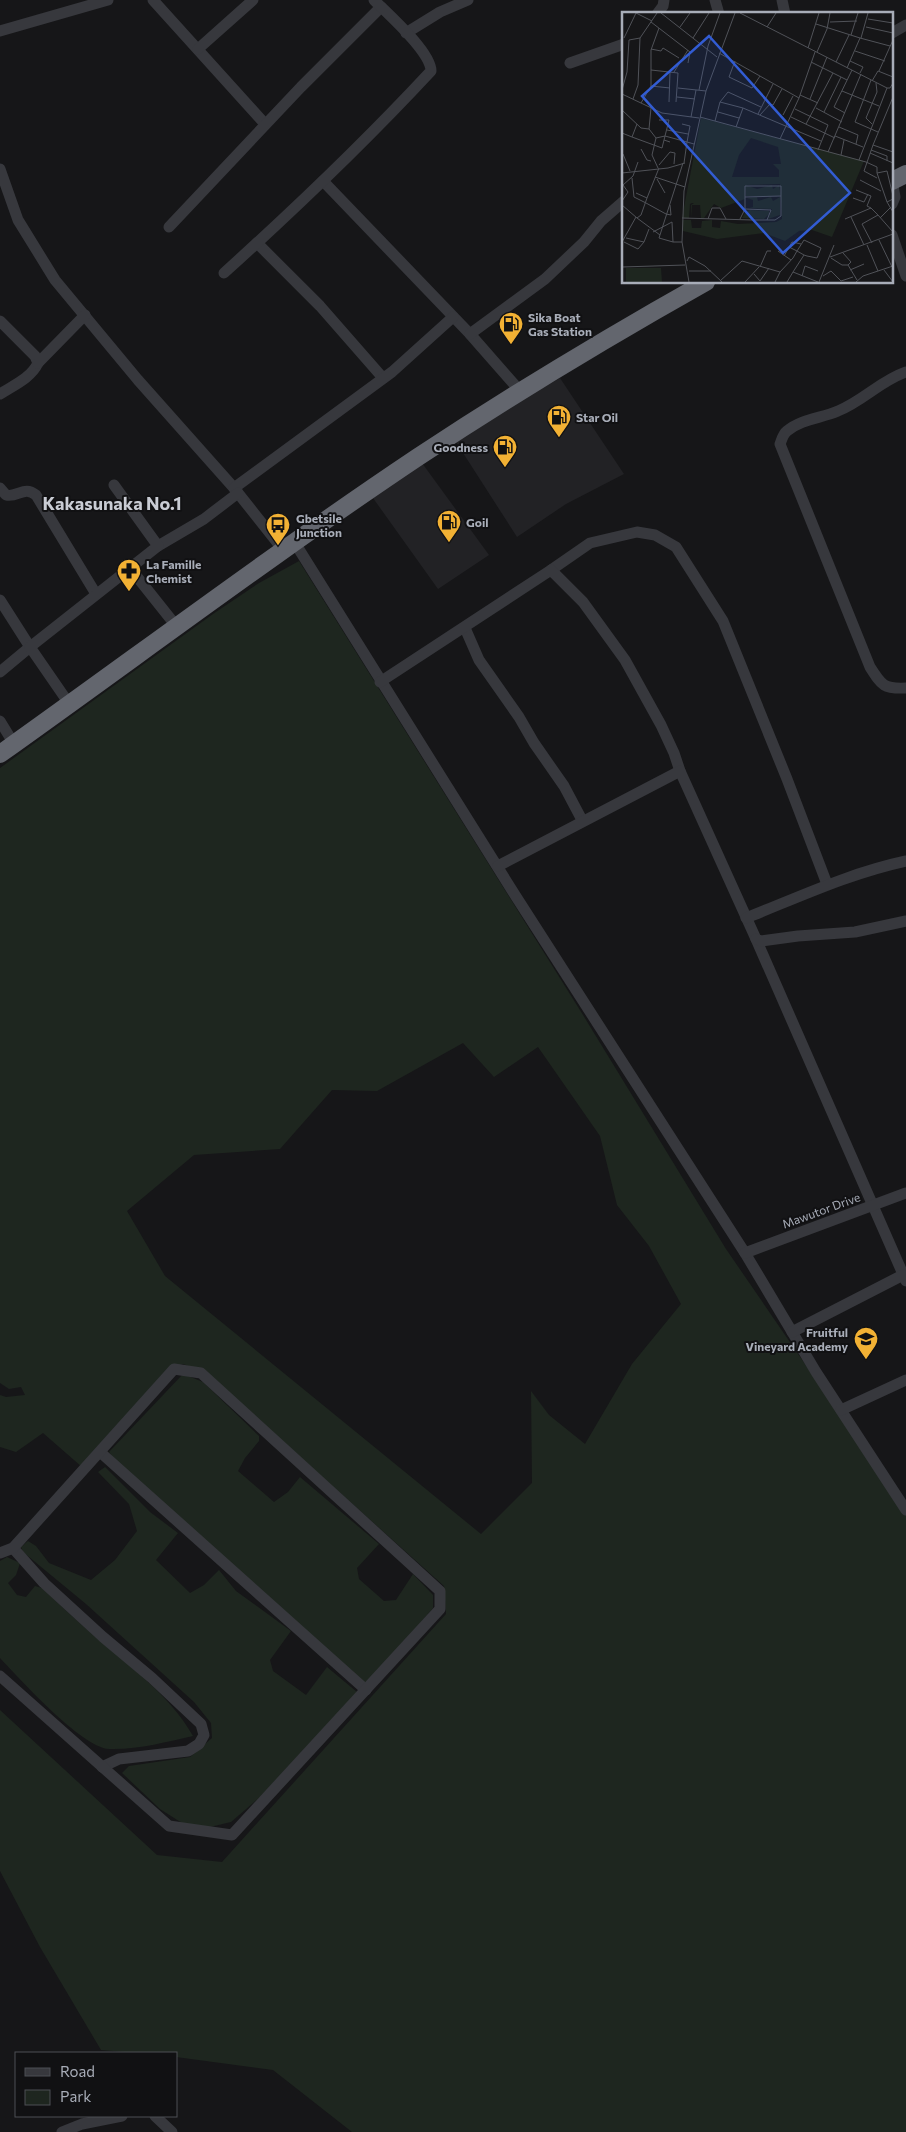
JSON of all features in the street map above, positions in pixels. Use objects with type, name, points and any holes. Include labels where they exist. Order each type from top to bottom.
[{"type":"highway","points":[[894,179],[906,174]]},
{"type":"highway","points":[[7,749],[289,547],[419,457],[520,391],[703,284]]},
{"type":"street","points":[[0,30],[108,0]]},
{"type":"street","points":[[153,0],[265,124]]},
{"type":"street","points":[[198,49],[253,0]]},
{"type":"street","points":[[406,33],[440,12],[468,0]]},
{"type":"street","points":[[658,12],[663,6],[664,0]]},
{"type":"street","points":[[169,227],[378,4],[406,33],[428,60],[431,71],[324,181],[224,273]]},
{"type":"street","points":[[894,32],[906,25]]},
{"type":"street","points":[[570,63],[622,45]]},
{"type":"street","points":[[0,169],[18,220],[55,280],[138,380],[289,547],[380,682],[498,866],[745,1253],[792,1332],[906,1510]]},
{"type":"street","points":[[324,181],[470,334],[520,391]]},
{"type":"street","points":[[470,334],[545,278],[584,242],[601,221],[622,203]]},
{"type":"street","points":[[894,241],[906,276]]},
{"type":"street","points":[[257,243],[320,306],[383,378]]},
{"type":"street","points":[[0,394],[35,370],[38,363],[85,315]]},
{"type":"street","points":[[0,672],[158,546],[204,519],[236,490],[383,378],[453,317]]},
{"type":"street","points":[[0,321],[35,356],[38,363]]},
{"type":"street","points":[[906,372],[890,378],[839,411],[807,421],[787,430],[780,444],[870,667],[883,686],[891,689],[906,688]]},
{"type":"street","points":[[114,485],[158,546]]},
{"type":"street","points":[[0,488],[6,496],[11,496],[22,490],[31,490],[36,494],[96,594]]},
{"type":"street","points":[[380,682],[465,628],[590,543],[637,532],[655,535],[676,546],[723,621],[790,785],[827,884]]},
{"type":"street","points":[[130,568],[177,627]]},
{"type":"street","points":[[551,570],[583,602],[625,660],[661,726],[905,1278],[792,1332]]},
{"type":"street","points":[[0,600],[70,705]]},
{"type":"street","points":[[465,628],[479,660],[564,786],[582,820]]},
{"type":"street","points":[[0,721],[7,749]]},
{"type":"street","points":[[498,866],[582,820],[680,771]]},
{"type":"street","points":[[746,918],[827,884],[906,861]]},
{"type":"street","points":[[756,939],[761,941],[855,932],[906,921]]},
{"type":"street","name":"Mawutor Drive","points":[[745,1253],[906,1193]]},
{"type":"street","points":[[0,1553],[13,1548],[174,1369],[200,1372],[440,1591],[440,1609],[232,1835],[168,1826],[0,1676]]},
{"type":"street","points":[[842,1410],[906,1380]]},
{"type":"street","points":[[100,1452],[366,1690]]},
{"type":"street","points":[[13,1548],[44,1583],[201,1724],[204,1735],[199,1744],[188,1751],[119,1759],[102,1768]]},
{"type":"street","points":[[62,2132],[84,2128],[119,2117]]},
{"type":"street","points":[[156,2117],[172,2132]]},
{"type":"shaded area","points":[[560,378],[624,474],[566,504],[517,537],[456,442],[502,410]]},
{"type":"shaded area","points":[[422,463],[489,555],[438,589],[373,498]]},
{"type":"green space","points":[[299,561],[583,1015],[726,1249],[906,1511],[906,2132],[352,2132],[273,2070],[178,2057],[178,2052],[101,2050],[40,1947],[0,1871],[0,1710],[157,1855],[222,1862],[446,1614],[444,1586],[205,1372],[183,1364],[166,1370],[82,1467],[43,1433],[16,1452],[0,1447],[0,1395],[6,1397],[25,1395],[21,1387],[9,1389],[0,1383],[0,768],[213,614],[259,583]],"holes":[[[463,1043],[494,1077],[538,1047],[600,1136],[617,1205],[649,1246],[681,1304],[632,1364],[585,1444],[549,1415],[531,1391],[532,1483],[481,1534],[165,1276],[127,1211],[194,1155],[280,1149],[332,1090],[377,1091]]]},
{"type":"green space","points":[[183,1374],[203,1382],[259,1436],[259,1441],[245,1458],[238,1471],[274,1502],[288,1492],[300,1477],[379,1544],[357,1568],[359,1579],[384,1601],[396,1600],[413,1574],[433,1595],[433,1608],[368,1684],[362,1683],[114,1459],[109,1452]]},
{"type":"green space","points":[[105,1467],[150,1512],[178,1533],[156,1560],[190,1593],[204,1585],[219,1570],[236,1591],[291,1631],[270,1660],[273,1671],[306,1695],[327,1667],[357,1692],[260,1797],[231,1822],[210,1827],[182,1823],[160,1809],[122,1773],[129,1766],[190,1757],[212,1738],[211,1723],[194,1702],[86,1604],[23,1552],[21,1547],[28,1541],[36,1546],[49,1563],[91,1580],[115,1560],[137,1531],[129,1504],[98,1472]]},
{"type":"green space","points":[[7,1557],[20,1563],[16,1575],[8,1583],[17,1595],[26,1597],[35,1586],[42,1588],[148,1681],[173,1707],[193,1736],[141,1747],[109,1749],[83,1737],[36,1696],[0,1658],[0,1561]]},
{"type":"place","name":"Sika Boat Gas Station","points":[[511,345]]},
{"type":"place","name":"Star Oil","points":[[559,438]]},
{"type":"place","name":"Goodness","points":[[505,468]]},
{"type":"place","name":"Goil","points":[[449,543]]},
{"type":"place","name":"Gbetsile Junction","points":[[278,546]]},
{"type":"place","name":"La Famille Chemist","points":[[129,592]]},
{"type":"place","name":"Fruitful Vineyard Academy","points":[[866,1360]]},
{"type":"district","name":"Kakasunaka No.1","points":[[112,503]]}]
